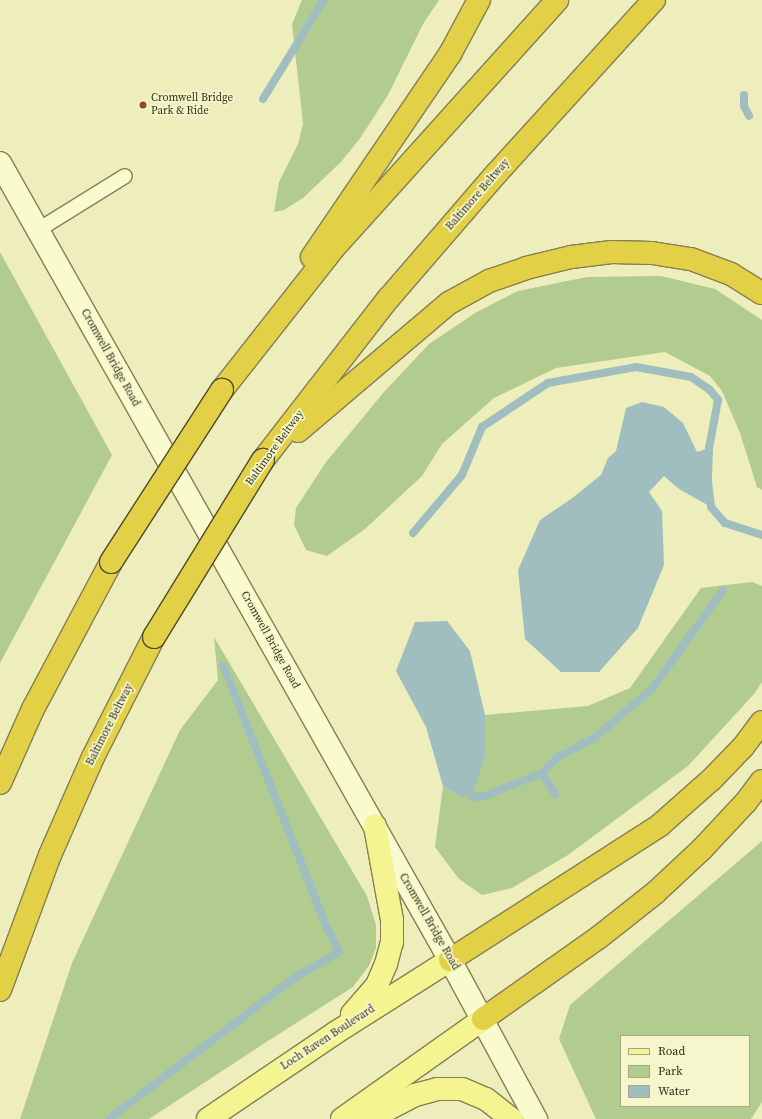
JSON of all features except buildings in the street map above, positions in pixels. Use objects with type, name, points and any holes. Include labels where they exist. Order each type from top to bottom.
[{"type":"highway","points":[[241,367],[321,242],[450,54],[479,0]]},
{"type":"highway","points":[[0,783],[33,709],[111,562],[222,390],[334,249],[557,0]]},
{"type":"highway","name":"Baltimore Beltway","points":[[0,990],[50,855],[93,757],[154,637],[263,460],[388,299],[496,174],[654,0]]},
{"type":"highway","points":[[263,460],[449,303],[489,281],[526,268],[571,257],[612,252],[652,253],[692,259],[731,274],[762,293]]},
{"type":"highway","points":[[0,751],[27,705],[75,632]]},
{"type":"highway","points":[[450,960],[660,825],[712,779],[743,747],[762,722]]},
{"type":"highway","points":[[484,1019],[598,938],[655,893],[702,849],[746,802],[762,780]]},
{"type":"main road","name":"Cromwell Bridge Road","points":[[0,163],[484,1019],[536,1119]]},
{"type":"main road","points":[[335,1033],[377,985],[386,964],[392,942],[392,920],[375,826]]},
{"type":"main road","name":"Loch Raven Boulevard","points":[[208,1119],[335,1033],[450,960]]},
{"type":"main road","points":[[342,1119],[484,1019]]},
{"type":"main road","points":[[369,1119],[415,1095],[437,1089],[462,1089],[486,1099],[512,1119]]},
{"type":"lane","points":[[38,230],[126,176]]},
{"type":"green space","points":[[302,0],[439,0],[423,24],[388,95],[361,137],[341,162],[303,198],[284,210],[274,212],[279,182],[298,144],[303,124],[292,24]]},
{"type":"green space","points":[[0,252],[112,455],[0,663]]},
{"type":"green space","points":[[661,276],[715,289],[762,320],[762,490],[757,487],[740,433],[722,391],[710,376],[665,352],[556,368],[494,398],[442,444],[422,476],[365,529],[327,556],[306,550],[294,525],[296,508],[326,462],[384,392],[429,344],[475,313],[518,291],[587,277]]},
{"type":"green space","points":[[752,582],[762,586],[762,682],[754,694],[688,766],[568,855],[512,888],[482,895],[459,879],[435,847],[443,786],[460,796],[485,755],[485,715],[588,706],[630,688],[701,588]]},
{"type":"green space","points":[[214,637],[367,896],[376,925],[376,948],[369,966],[353,987],[149,1119],[20,1119],[72,963],[180,730],[218,680]]},
{"type":"green space","points":[[762,841],[762,1102],[751,1119],[596,1119],[559,1039],[570,1005]]},
{"type":"water","points":[[642,402],[664,407],[683,423],[697,452],[709,448],[708,482],[711,507],[679,489],[664,476],[649,492],[662,511],[664,565],[638,628],[599,672],[561,672],[525,639],[518,570],[540,520],[571,499],[601,475],[608,458],[616,451],[626,408]]},
{"type":"water","points":[[447,621],[470,651],[485,715],[485,755],[472,797],[460,796],[443,786],[426,727],[396,671],[415,622]]},
{"type":"waterway","points":[[263,99],[324,0]]},
{"type":"waterway","points":[[744,95],[744,106],[749,116]]},
{"type":"waterway","points":[[413,533],[462,475],[482,427],[548,383],[636,367],[691,377],[710,390],[718,400],[709,448],[708,482],[711,507],[725,523],[762,535]]},
{"type":"waterway","points":[[472,797],[485,796],[542,773],[558,757],[594,738],[652,689],[723,590]]},
{"type":"waterway","points":[[109,1119],[297,976],[339,952],[325,923],[223,665]]},
{"type":"waterway","points":[[542,773],[555,794]]},
{"type":"place","name":"Cromwell Bridge Park & Ride","points":[[143,105]]}]
